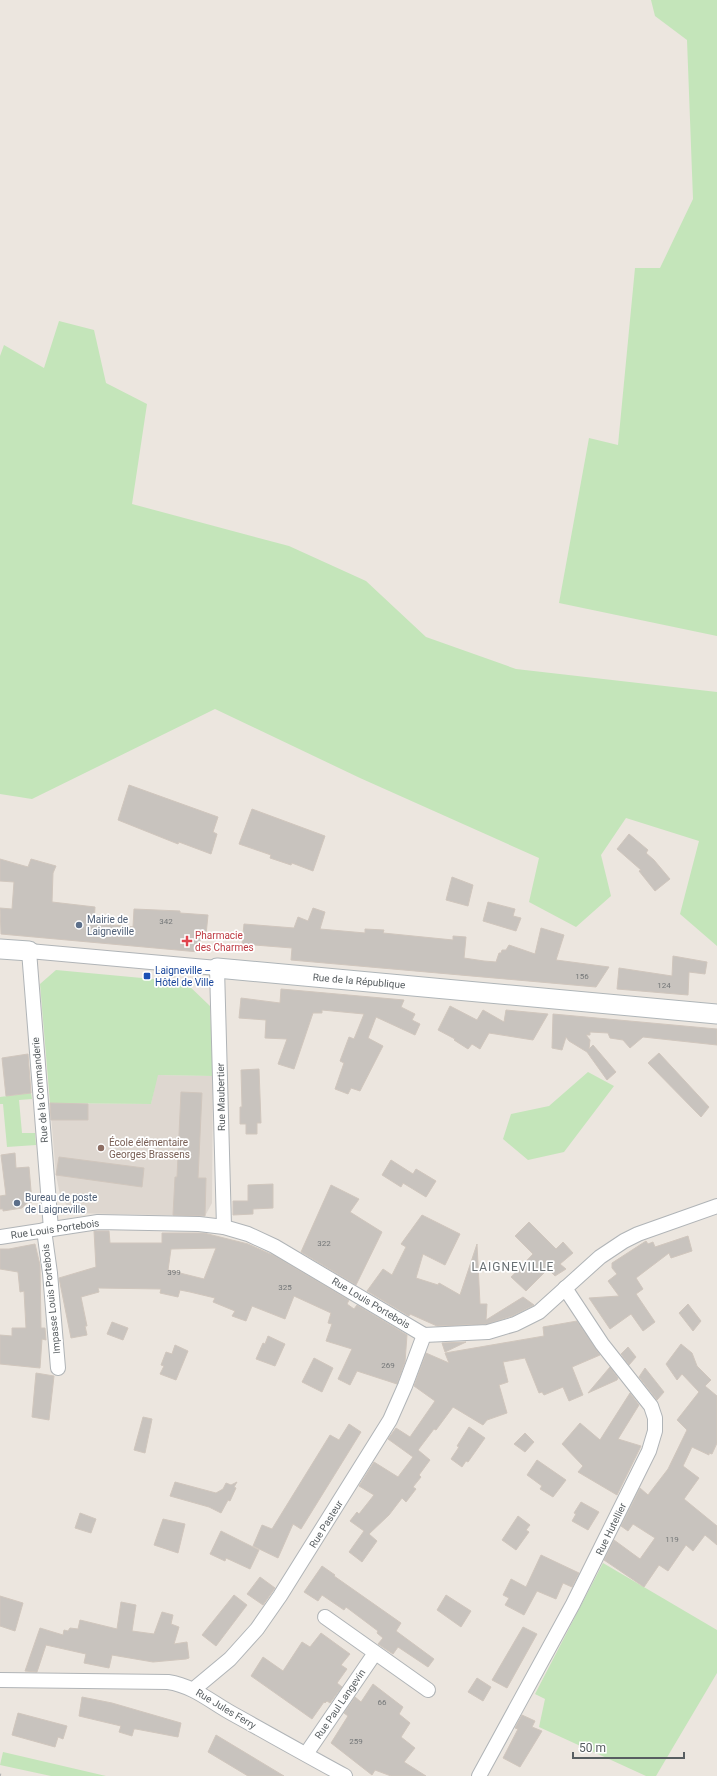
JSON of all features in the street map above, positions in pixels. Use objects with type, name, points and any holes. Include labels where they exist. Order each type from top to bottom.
[{"type":"main road","name":"Rue de la République","points":[[0,949],[29,951]]},
{"type":"main road","name":"Rue de la République","points":[[218,968],[717,1014]]},
{"type":"street","name":"Rue de la République","points":[[29,951],[218,968]]},
{"type":"street","name":"Rue de la Commanderie","points":[[29,951],[47,1229]]},
{"type":"street","name":"Rue Maubertier","points":[[218,968],[224,1227]]},
{"type":"street","points":[[424,1335],[488,1332],[503,1329],[539,1312],[607,1252],[631,1237],[717,1206]]},
{"type":"street","name":"Rue Louis Portebois","points":[[0,1237],[108,1221],[199,1224],[224,1227],[248,1234],[274,1246],[424,1335]]},
{"type":"street","name":"Impasse Louis Portebois","points":[[47,1229],[58,1368]]},
{"type":"street","name":"Rue Hutellier","points":[[479,1776],[580,1592],[649,1451],[655,1431],[655,1418],[648,1400],[602,1344],[566,1288]]},
{"type":"street","name":"Rue Pasteur","points":[[194,1689],[230,1659],[260,1625],[284,1591],[390,1420],[405,1386],[424,1335]]},
{"type":"street","points":[[325,1618],[428,1690]]},
{"type":"street","name":"Rue Paul Langevin","points":[[306,1754],[375,1653]]},
{"type":"street","name":"Rue Jules Ferry","points":[[0,1680],[168,1682],[194,1689],[231,1712],[345,1776]]},
{"type":"shaded area","points":[[157,1075],[213,1076],[212,1203],[205,1216],[67,1213],[66,1204],[60,1195],[56,1175],[50,1103],[151,1104]]},
{"type":"green space","points":[[651,0],[717,0],[717,636],[559,603],[589,438],[618,445],[635,268],[660,268],[693,199],[687,40],[655,16]]},
{"type":"green space","points":[[59,321],[94,330],[106,383],[147,404],[132,504],[289,546],[366,581],[426,637],[516,669],[717,692],[717,946],[680,914],[699,841],[626,818],[601,855],[611,896],[576,927],[529,902],[539,858],[360,778],[215,709],[32,799],[0,794],[0,356],[4,345],[44,368]]},
{"type":"green space","points":[[56,970],[185,982],[210,1006],[213,1076],[158,1075],[151,1104],[50,1103],[40,984]]},
{"type":"green space","points":[[588,1072],[614,1086],[564,1152],[528,1160],[503,1139],[511,1114],[549,1106]]},
{"type":"green space","points":[[31,1093],[32,1099],[19,1100],[22,1133],[35,1133],[36,1145],[7,1147],[3,1104],[0,1104],[0,1097]]},
{"type":"green space","points":[[603,1563],[717,1630],[717,1673],[656,1776],[646,1776],[539,1727],[545,1699],[535,1694]]},
{"type":"green space","points":[[3,1752],[106,1776],[51,1776],[0,1765]]},
{"type":"building","points":[[129,785],[218,817],[213,832],[217,834],[211,854],[179,842],[178,844],[118,820]]},
{"type":"building","points":[[252,809],[325,836],[313,871],[292,863],[291,865],[270,858],[271,855],[239,844]]},
{"type":"building","points":[[629,834],[648,850],[646,853],[670,879],[655,891],[639,871],[641,870],[617,849]]},
{"type":"building","points":[[0,859],[28,867],[31,859],[56,866],[53,873],[52,902],[95,907],[94,923],[133,927],[134,909],[180,911],[180,913],[208,915],[206,935],[201,934],[199,952],[1,934],[0,908],[12,909],[14,882],[0,881]]},
{"type":"building","points":[[452,877],[473,885],[468,906],[446,900]]},
{"type":"building","points":[[488,902],[515,909],[513,916],[521,918],[516,931],[483,921]]},
{"type":"building","points":[[313,908],[325,912],[320,929],[365,933],[365,929],[384,930],[383,933],[453,940],[453,936],[466,937],[464,958],[484,961],[496,962],[499,953],[501,953],[502,950],[506,950],[509,945],[535,954],[541,928],[564,935],[556,960],[609,967],[596,987],[291,960],[292,948],[242,944],[244,924],[294,928],[298,917],[308,921]]},
{"type":"building","points":[[673,956],[707,962],[705,974],[689,972],[688,995],[617,989],[619,968],[672,976]]},
{"type":"building","points":[[281,989],[404,1000],[401,1007],[415,1014],[412,1020],[420,1024],[415,1035],[376,1017],[368,1038],[383,1046],[360,1091],[351,1088],[348,1094],[335,1089],[344,1063],[340,1061],[349,1037],[354,1039],[364,1014],[322,1010],[322,1013],[313,1013],[294,1069],[278,1064],[287,1039],[265,1038],[266,1020],[239,1018],[241,998],[280,1003]]},
{"type":"building","points":[[450,1006],[477,1020],[483,1010],[504,1022],[506,1010],[548,1014],[533,1040],[489,1033],[480,1049],[472,1044],[468,1049],[454,1040],[455,1039],[438,1030]]},
{"type":"building","points":[[553,1014],[717,1029],[717,1045],[643,1037],[630,1048],[623,1040],[610,1038],[608,1033],[590,1032],[590,1035],[586,1035],[590,1040],[589,1049],[593,1045],[616,1072],[607,1080],[587,1052],[569,1041],[566,1037],[562,1050],[552,1048]]},
{"type":"building","points":[[659,1053],[709,1107],[701,1117],[648,1063]]},
{"type":"building","points":[[28,1054],[31,1093],[6,1096],[2,1058]]},
{"type":"building","points":[[259,1069],[261,1123],[257,1123],[257,1134],[246,1134],[246,1124],[240,1124],[240,1107],[242,1107],[241,1070]]},
{"type":"building","points":[[181,1092],[202,1093],[198,1178],[206,1178],[205,1216],[173,1215],[175,1177],[177,1177]]},
{"type":"building","points":[[50,1103],[88,1104],[88,1120],[51,1120]]},
{"type":"building","points":[[15,1153],[16,1168],[29,1167],[32,1202],[27,1203],[22,1208],[3,1211],[3,1209],[0,1209],[0,1196],[6,1195],[1,1155]]},
{"type":"building","points":[[59,1157],[144,1168],[142,1187],[56,1175]]},
{"type":"building","points":[[391,1160],[413,1174],[416,1169],[436,1181],[426,1197],[403,1183],[401,1187],[382,1175]]},
{"type":"building","points":[[273,1184],[273,1208],[253,1209],[253,1214],[233,1215],[233,1201],[248,1201],[248,1185]]},
{"type":"building","points":[[331,1185],[359,1199],[350,1212],[382,1232],[356,1285],[301,1252]]},
{"type":"building","points":[[422,1215],[460,1234],[445,1265],[423,1254],[416,1278],[438,1285],[439,1283],[460,1295],[477,1244],[480,1304],[487,1304],[486,1320],[523,1297],[534,1305],[512,1316],[487,1324],[437,1326],[410,1314],[409,1316],[367,1291],[383,1269],[392,1275],[406,1247],[401,1244]]},
{"type":"building","points":[[529,1222],[556,1249],[563,1242],[573,1253],[560,1264],[566,1269],[555,1276],[548,1269],[526,1291],[511,1277],[533,1254],[515,1236]]},
{"type":"building","points":[[94,1231],[109,1231],[110,1243],[162,1243],[162,1233],[204,1233],[248,1244],[275,1256],[349,1300],[347,1304],[354,1309],[357,1305],[407,1335],[405,1362],[397,1384],[357,1371],[350,1385],[338,1379],[352,1349],[326,1341],[332,1324],[328,1323],[331,1313],[294,1296],[285,1319],[252,1306],[246,1321],[232,1316],[235,1311],[213,1302],[215,1298],[190,1292],[180,1290],[178,1297],[160,1293],[161,1289],[98,1288],[99,1292],[81,1297],[87,1326],[85,1326],[87,1335],[71,1338],[59,1278],[96,1267]],"holes":[[[216,1248],[204,1279],[168,1270],[171,1249]]]},
{"type":"building","points":[[688,1236],[692,1251],[671,1258],[669,1253],[636,1278],[643,1289],[636,1294],[655,1322],[643,1331],[631,1314],[610,1329],[589,1298],[619,1296],[608,1281],[617,1274],[612,1268],[612,1263],[646,1241],[648,1244],[653,1242],[655,1247]]},
{"type":"building","points":[[35,1244],[40,1265],[41,1328],[45,1328],[46,1340],[42,1339],[40,1368],[0,1364],[0,1335],[12,1336],[12,1328],[26,1328],[24,1291],[20,1292],[18,1272],[0,1269],[0,1249],[9,1249]]},
{"type":"building","points":[[688,1304],[701,1321],[693,1331],[679,1313]]},
{"type":"building","points":[[577,1321],[600,1355],[572,1367],[583,1395],[569,1401],[563,1387],[544,1395],[542,1392],[539,1393],[525,1358],[503,1362],[508,1382],[499,1385],[507,1413],[487,1420],[483,1425],[453,1407],[436,1430],[434,1429],[418,1450],[430,1460],[419,1475],[421,1477],[413,1487],[416,1489],[406,1502],[402,1498],[389,1515],[369,1534],[377,1541],[362,1562],[349,1552],[364,1531],[350,1521],[357,1512],[359,1514],[374,1495],[359,1486],[374,1462],[398,1477],[413,1457],[388,1439],[396,1428],[410,1437],[435,1401],[414,1386],[426,1353],[449,1363],[445,1353],[544,1336],[543,1327]]},
{"type":"building","points":[[112,1322],[128,1328],[123,1340],[107,1334]]},
{"type":"building","points":[[268,1336],[285,1344],[275,1366],[256,1359]]},
{"type":"building","points":[[466,1342],[445,1352],[442,1343]]},
{"type":"building","points":[[681,1344],[692,1353],[697,1366],[711,1380],[705,1386],[717,1396],[717,1443],[712,1454],[709,1453],[709,1455],[692,1447],[683,1466],[699,1478],[684,1499],[717,1526],[717,1545],[705,1535],[693,1551],[686,1545],[668,1571],[659,1565],[644,1587],[604,1560],[614,1540],[640,1559],[655,1538],[633,1524],[628,1531],[621,1526],[640,1488],[648,1495],[668,1469],[687,1430],[677,1420],[699,1392],[682,1374],[677,1380],[666,1364]]},
{"type":"building","points":[[175,1345],[188,1351],[176,1380],[160,1374],[164,1366],[161,1365],[166,1352],[172,1354]]},
{"type":"building","points":[[628,1347],[636,1357],[629,1365],[621,1354]]},
{"type":"building","points":[[314,1358],[333,1368],[322,1392],[302,1382]]},
{"type":"building","points":[[610,1367],[618,1378],[617,1380],[588,1393]]},
{"type":"building","points":[[645,1368],[664,1392],[657,1400],[639,1377]]},
{"type":"building","points":[[36,1373],[54,1376],[49,1420],[32,1417]]},
{"type":"building","points":[[630,1393],[639,1405],[618,1439],[641,1446],[617,1495],[578,1472],[583,1466],[562,1444],[580,1423],[600,1440]]},
{"type":"building","points":[[143,1417],[152,1419],[145,1453],[134,1450]]},
{"type":"building","points":[[349,1424],[361,1432],[301,1529],[293,1524],[278,1558],[253,1546],[262,1525],[272,1529],[330,1435],[339,1440]]},
{"type":"building","points":[[469,1427],[485,1438],[468,1462],[466,1461],[462,1467],[451,1459]]},
{"type":"building","points":[[525,1433],[534,1442],[525,1452],[514,1444]]},
{"type":"building","points":[[537,1460],[566,1480],[553,1497],[540,1489],[542,1486],[527,1475]]},
{"type":"building","points":[[175,1482],[216,1493],[223,1489],[226,1483],[231,1485],[237,1482],[230,1501],[228,1500],[221,1513],[209,1507],[170,1496]]},
{"type":"building","points":[[581,1502],[599,1512],[588,1530],[572,1521],[576,1514],[574,1513]]},
{"type":"building","points":[[80,1513],[96,1519],[91,1533],[75,1528]]},
{"type":"building","points":[[518,1516],[530,1525],[526,1530],[529,1532],[516,1550],[502,1540]]},
{"type":"building","points":[[163,1519],[185,1524],[178,1553],[154,1545]]},
{"type":"building","points":[[221,1531],[259,1550],[250,1569],[226,1558],[225,1561],[210,1554]]},
{"type":"building","points":[[541,1555],[579,1573],[572,1587],[563,1583],[556,1599],[537,1591],[524,1615],[505,1605],[509,1598],[503,1595],[511,1579],[526,1587]]},
{"type":"building","points":[[322,1566],[401,1623],[396,1631],[434,1659],[428,1667],[398,1647],[393,1654],[378,1644],[383,1638],[377,1633],[378,1631],[346,1607],[344,1610],[322,1595],[318,1601],[304,1592]]},
{"type":"building","points":[[260,1577],[275,1588],[263,1605],[247,1594]]},
{"type":"building","points":[[234,1595],[247,1605],[216,1646],[202,1635]]},
{"type":"building","points":[[446,1595],[471,1611],[461,1627],[437,1610]]},
{"type":"building","points":[[0,1596],[23,1603],[15,1631],[0,1626]]},
{"type":"building","points":[[121,1602],[136,1605],[132,1631],[154,1634],[162,1612],[173,1615],[171,1624],[179,1627],[174,1644],[187,1642],[189,1658],[153,1662],[112,1655],[109,1668],[84,1663],[86,1654],[46,1645],[37,1672],[25,1671],[40,1628],[63,1635],[64,1630],[68,1631],[70,1628],[78,1629],[80,1620],[117,1629]]},
{"type":"building","points":[[523,1627],[537,1634],[507,1688],[492,1680]]},
{"type":"building","points":[[321,1633],[350,1654],[341,1665],[347,1669],[337,1683],[342,1687],[330,1703],[327,1701],[325,1703],[324,1702],[312,1719],[251,1676],[263,1657],[283,1671],[302,1642],[310,1647]]},
{"type":"building","points":[[477,1678],[491,1687],[483,1701],[468,1692]]},
{"type":"building","points":[[373,1684],[403,1707],[399,1714],[410,1723],[401,1737],[415,1748],[404,1762],[426,1776],[391,1776],[375,1770],[372,1775],[331,1743],[348,1716],[344,1713],[355,1697],[361,1702]]},
{"type":"building","points":[[82,1697],[112,1703],[181,1723],[178,1737],[136,1729],[134,1729],[132,1736],[119,1732],[121,1726],[79,1716]]},
{"type":"building","points":[[18,1713],[67,1726],[63,1739],[58,1737],[55,1747],[12,1735]]},
{"type":"building","points":[[522,1715],[535,1721],[532,1727],[542,1731],[520,1767],[503,1758],[518,1729],[515,1728]]},
{"type":"building","points":[[216,1735],[284,1776],[248,1776],[208,1752]]},
{"type":"railway","points":[[0,1775],[4,1776]]},
{"type":"place","name":"Mairie de Laigneville","points":[[79,925]]},
{"type":"place","name":"Pharmacie des Charmes","points":[[187,941]]},
{"type":"place","name":"Laigneville – Hôtel de Ville","points":[[147,976]]},
{"type":"place","name":"École élémentaire Georges Brassens","points":[[101,1148]]},
{"type":"place","name":"Bureau de poste de Laigneville","points":[[17,1203]]},
{"type":"district","name":"LAIGNEVILLE","points":[[513,1267]]}]
